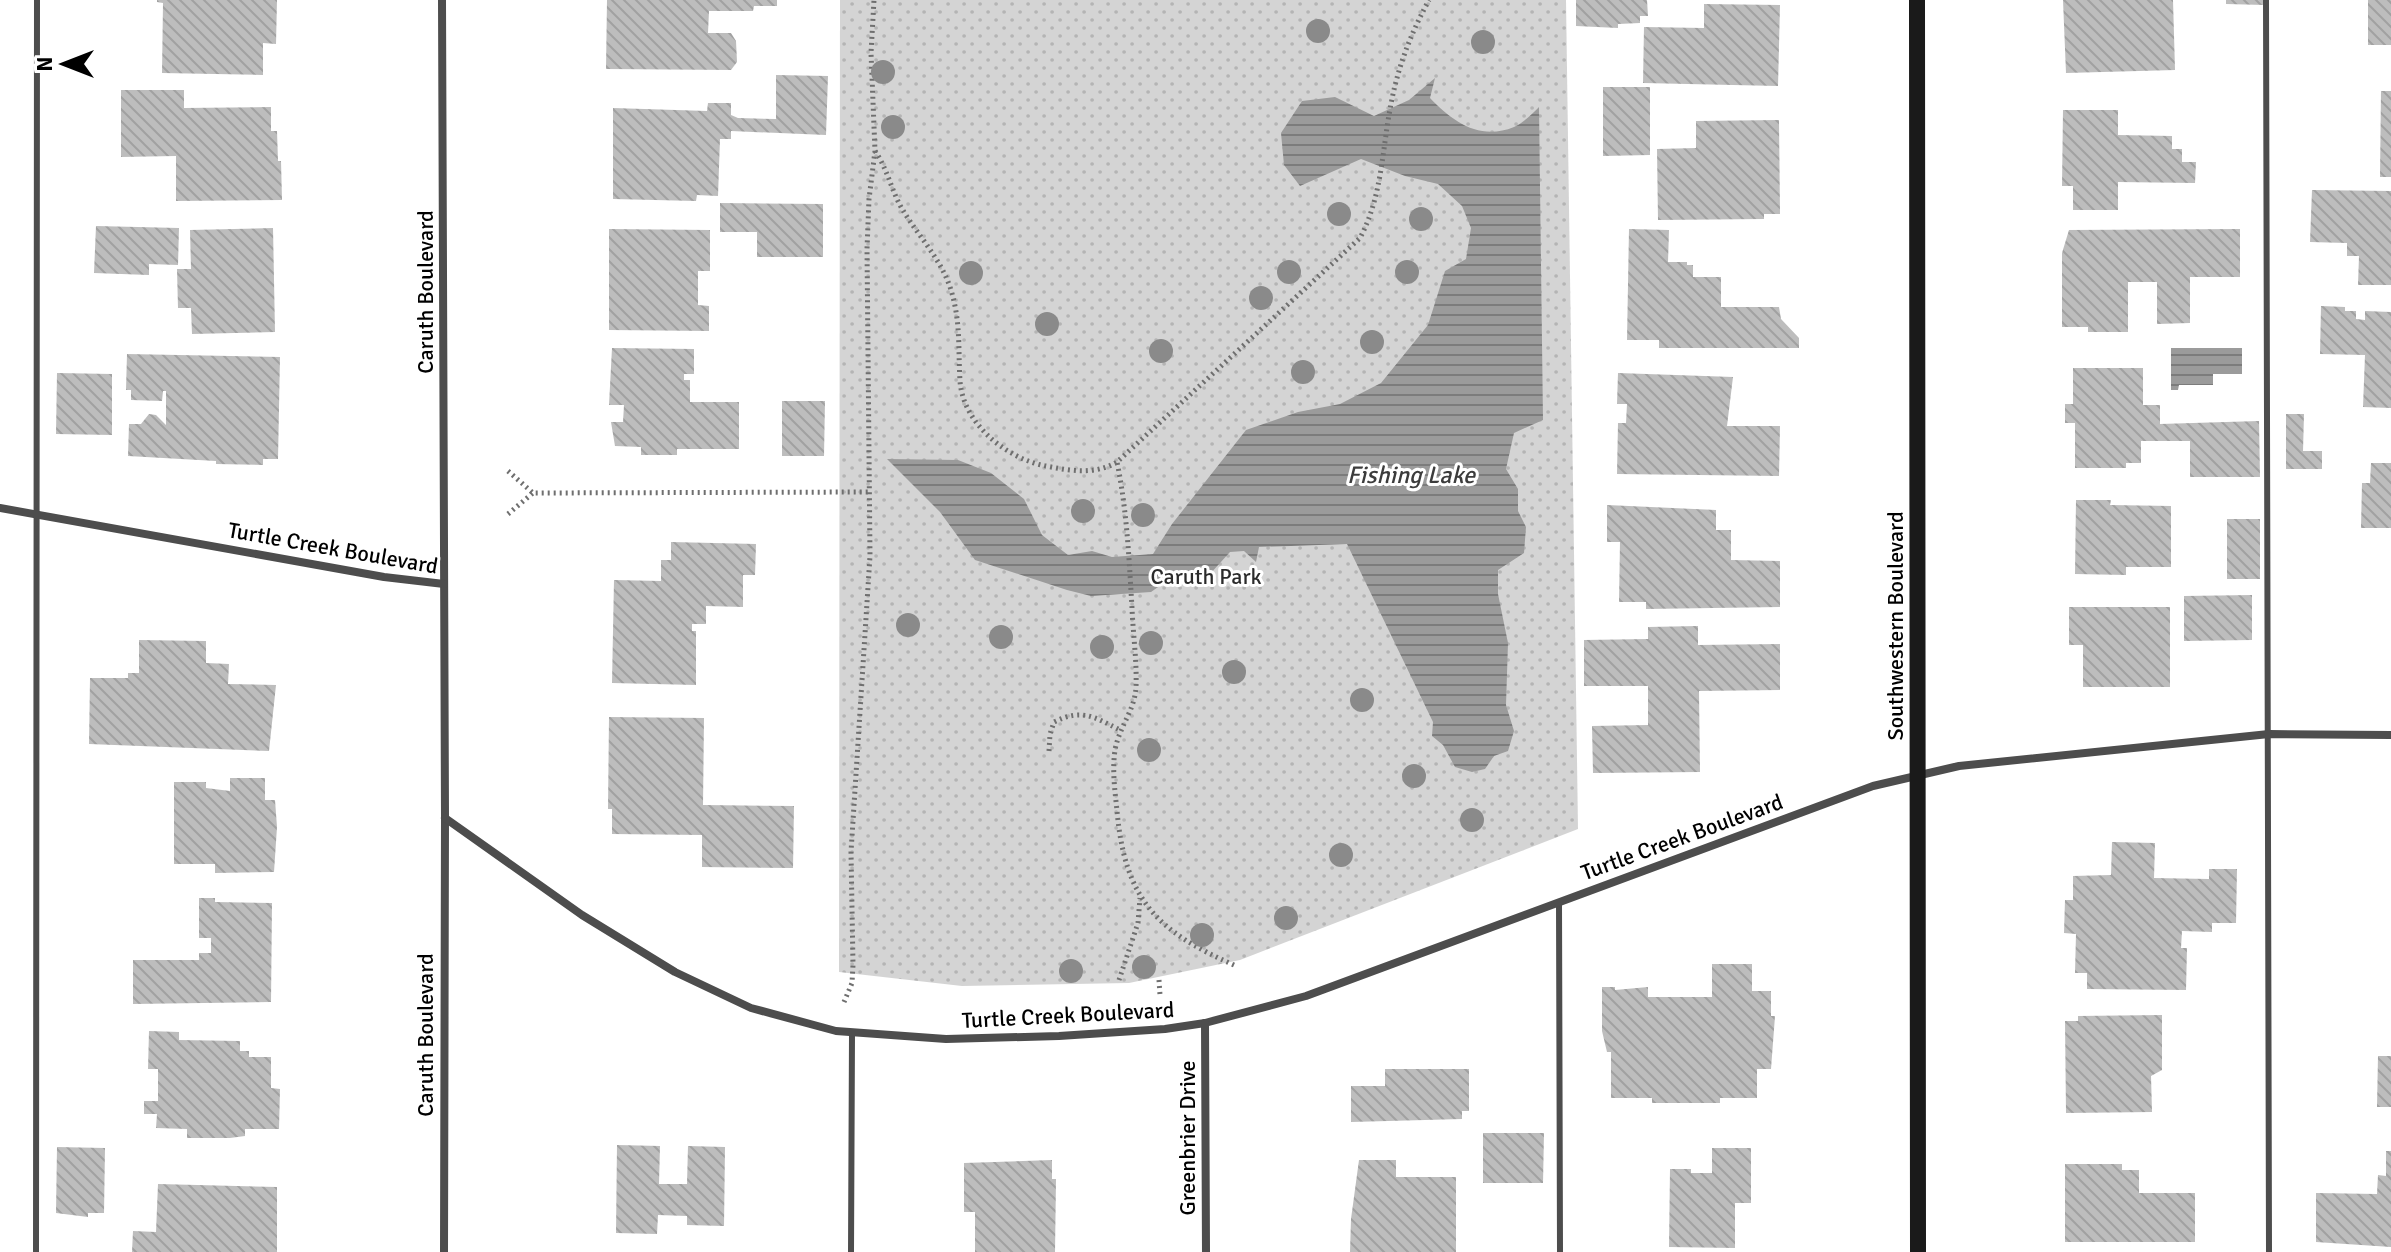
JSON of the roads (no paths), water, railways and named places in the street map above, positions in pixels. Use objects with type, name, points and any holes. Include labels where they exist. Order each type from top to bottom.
[{"type":"street","name":"Caruth Boulevard","points":[[442,0],[444,584]]},
{"type":"street","name":"Southwestern Boulevard","points":[[1917,0],[1918,1252]]},
{"type":"street","name":"Turtle Creek Boulevard","points":[[0,508],[384,577],[444,584],[445,818],[582,915],[675,972],[751,1008],[852,1034],[974,1039],[1059,1036],[1205,1023],[1306,996],[1873,786],[1917,774],[1975,764],[2269,734],[2391,735]]},
{"type":"street","name":"Caruth Boulevard","points":[[444,1252],[445,818]]},
{"type":"street","name":"Greenbrier Drive","points":[[1205,1023],[1206,1252]]},
{"type":"lane","points":[[36,1252],[37,0]]},
{"type":"lane","points":[[2266,0],[2269,1252]]},
{"type":"lane","points":[[1559,902],[1560,1252]]},
{"type":"lane","points":[[851,1252],[852,1034]]},
{"type":"water","name":"Fishing Lake","points":[[1435,78],[1430,98],[1448,115],[1468,127],[1502,131],[1524,121],[1539,107],[1543,420],[1514,433],[1506,469],[1518,489],[1518,511],[1526,527],[1524,553],[1498,570],[1498,594],[1508,643],[1506,705],[1514,731],[1508,751],[1494,756],[1485,769],[1472,772],[1455,767],[1443,745],[1432,736],[1433,722],[1347,544],[1259,547],[1256,562],[1244,551],[1230,552],[1210,574],[1171,578],[1151,592],[1091,596],[975,560],[940,512],[887,459],[958,460],[991,473],[1024,499],[1042,535],[1068,555],[1092,551],[1112,557],[1153,554],[1172,524],[1246,430],[1298,412],[1340,404],[1381,383],[1428,325],[1445,271],[1466,259],[1471,228],[1462,206],[1438,184],[1405,176],[1361,159],[1300,186],[1284,165],[1281,133],[1302,101],[1335,97],[1374,116],[1409,100]]},
{"type":"water","points":[[2171,348],[2242,348],[2242,374],[2213,374],[2213,385],[2179,385],[2178,390],[2171,390]]},
{"type":"park label","name":"Caruth Park","points":[[1206,576]]}]
